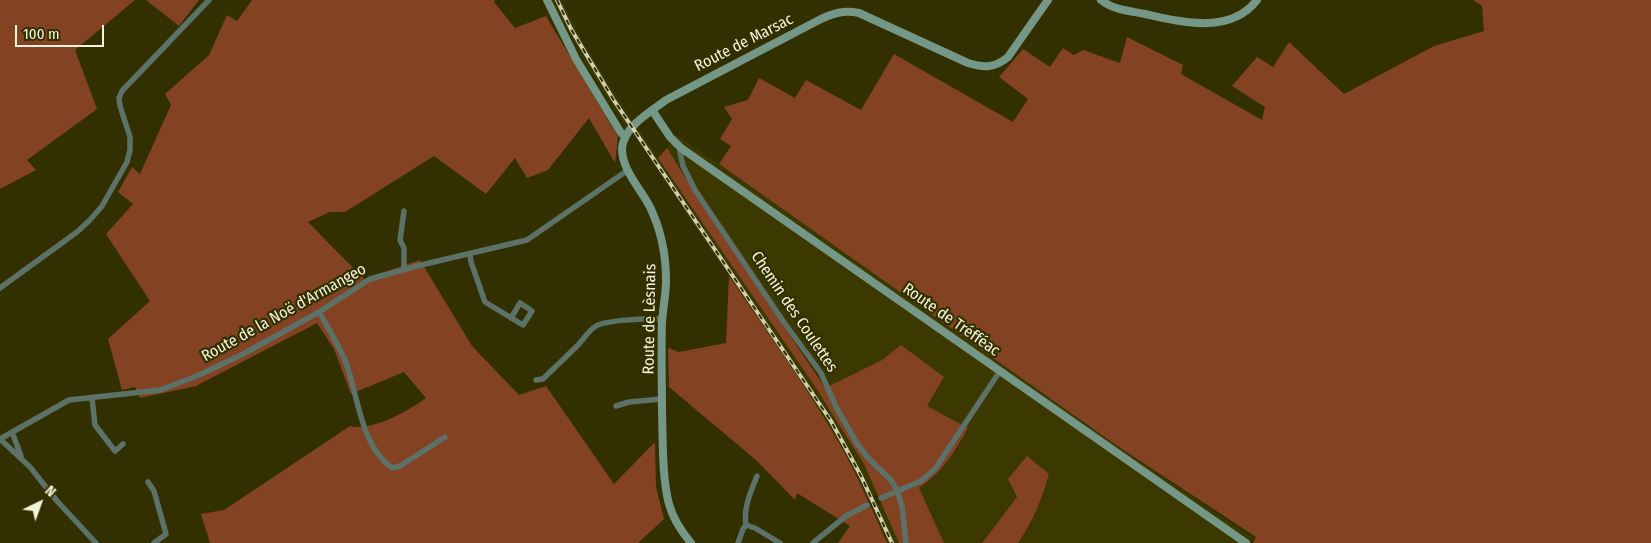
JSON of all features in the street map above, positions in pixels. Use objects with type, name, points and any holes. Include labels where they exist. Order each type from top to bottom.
[{"type":"street","points":[[0,288],[77,232],[102,206],[127,162],[130,150],[130,137],[120,106],[119,98],[122,91],[208,0]]},
{"type":"street","points":[[547,0],[576,59],[621,133],[625,136],[632,127],[652,110]]},
{"type":"street","name":"Route de Marsac","points":[[652,110],[678,93],[819,20],[842,11],[859,13],[968,63],[985,68],[992,67],[1008,57],[1048,0]]},
{"type":"street","points":[[1101,0],[1113,8],[1174,20],[1208,24],[1231,19],[1248,9],[1257,0]]},
{"type":"street","name":"Route de Tréfféac","points":[[652,110],[670,137],[681,148],[1246,543]]},
{"type":"street","name":"Route de Lèsnais","points":[[625,136],[622,150],[623,158],[658,225],[665,253],[666,281],[661,352],[663,444],[669,503],[681,531],[691,543]]},
{"type":"street","name":"Chemin des Coulettes","points":[[681,148],[683,166],[695,190],[768,300],[821,373],[836,407],[858,445],[870,460],[890,479],[898,491],[902,506],[906,543]]},
{"type":"street","name":"Route de la Noë d'Armangeo","points":[[0,439],[69,400],[160,390],[197,376],[245,353],[319,312],[370,279],[527,240],[628,170]]},
{"type":"street","points":[[404,211],[400,240],[404,248],[404,270]]},
{"type":"street","points":[[470,254],[485,302],[511,318]]},
{"type":"street","points":[[319,312],[345,362],[368,439],[385,462],[392,468],[400,466],[445,437]]},
{"type":"street","points":[[536,380],[542,378],[597,325],[610,321],[662,319]]},
{"type":"street","points":[[881,498],[921,481],[934,470],[1000,371]]},
{"type":"street","points":[[92,398],[95,425],[115,450],[122,444]]},
{"type":"street","points":[[616,406],[629,402],[662,399]]},
{"type":"street","points":[[12,432],[22,458]]},
{"type":"street","points":[[0,439],[22,458],[57,501],[96,543]]},
{"type":"street","points":[[738,543],[746,525],[745,517],[757,476]]},
{"type":"street","points":[[148,482],[154,491],[166,534],[154,543]]},
{"type":"street","points":[[813,543],[846,516],[866,505]]},
{"type":"street","points":[[746,525],[755,528],[780,543]]},
{"type":"shaded area","points":[[0,0],[135,0],[75,50],[97,109],[27,160],[36,170],[0,189]]},
{"type":"shaded area","points":[[146,0],[199,0],[179,26]]},
{"type":"shaded area","points":[[252,0],[495,0],[494,2],[515,28],[546,16],[618,137],[615,163],[589,118],[548,170],[527,178],[515,158],[486,194],[434,156],[345,212],[330,212],[308,222],[364,279],[420,260],[472,346],[519,395],[546,386],[614,484],[655,442],[656,487],[664,519],[638,543],[210,543],[201,514],[224,510],[350,426],[369,426],[390,419],[426,398],[404,372],[351,394],[334,349],[317,323],[196,386],[140,398],[135,387],[122,390],[108,339],[150,301],[106,234],[133,204],[118,192],[132,167],[140,174],[171,105],[165,94],[209,55],[227,15],[237,21]]},
{"type":"shaded area","points":[[552,0],[562,0],[585,46],[633,122],[627,128],[583,59]]},
{"type":"shaded area","points":[[1473,0],[1651,0],[1651,543],[1253,543],[1256,537],[1116,445],[719,164],[731,146],[720,139],[732,119],[724,107],[748,100],[759,78],[795,98],[806,80],[861,110],[894,54],[1013,122],[1028,99],[999,77],[1023,49],[1050,67],[1063,48],[1074,55],[1083,50],[1120,63],[1127,37],[1183,65],[1181,74],[1262,120],[1265,107],[1232,86],[1257,57],[1273,67],[1289,42],[1344,94],[1434,46],[1484,31],[1482,6]]},
{"type":"shaded area","points":[[637,127],[816,388],[864,464],[878,494],[868,499],[838,441],[814,403],[632,132]]},
{"type":"shaded area","points":[[677,135],[1116,445],[1253,538],[1248,543],[1018,543],[1028,529],[1044,495],[1017,497],[982,543],[944,543],[919,488],[930,482],[956,451],[968,428],[927,406],[901,345],[882,360],[825,389],[697,197],[667,148]]},
{"type":"shaded area","points":[[667,148],[697,197],[825,388],[882,360],[901,345],[944,377],[927,406],[968,428],[947,461],[934,476],[919,488],[944,543],[899,543],[864,464],[816,388],[658,158]]},
{"type":"shaded area","points":[[729,276],[826,421],[852,467],[887,543],[838,543],[850,526],[797,493],[795,500],[756,460],[669,387],[668,348],[679,352],[726,343]]},
{"type":"shaded area","points":[[1027,456],[1049,474],[1033,519],[1018,543],[982,543],[1017,497],[1008,479]]},
{"type":"shaded area","points":[[882,502],[899,543],[887,543],[872,508]]},
{"type":"railway","points":[[557,0],[571,29],[613,99],[831,421],[861,476],[892,543]]}]
